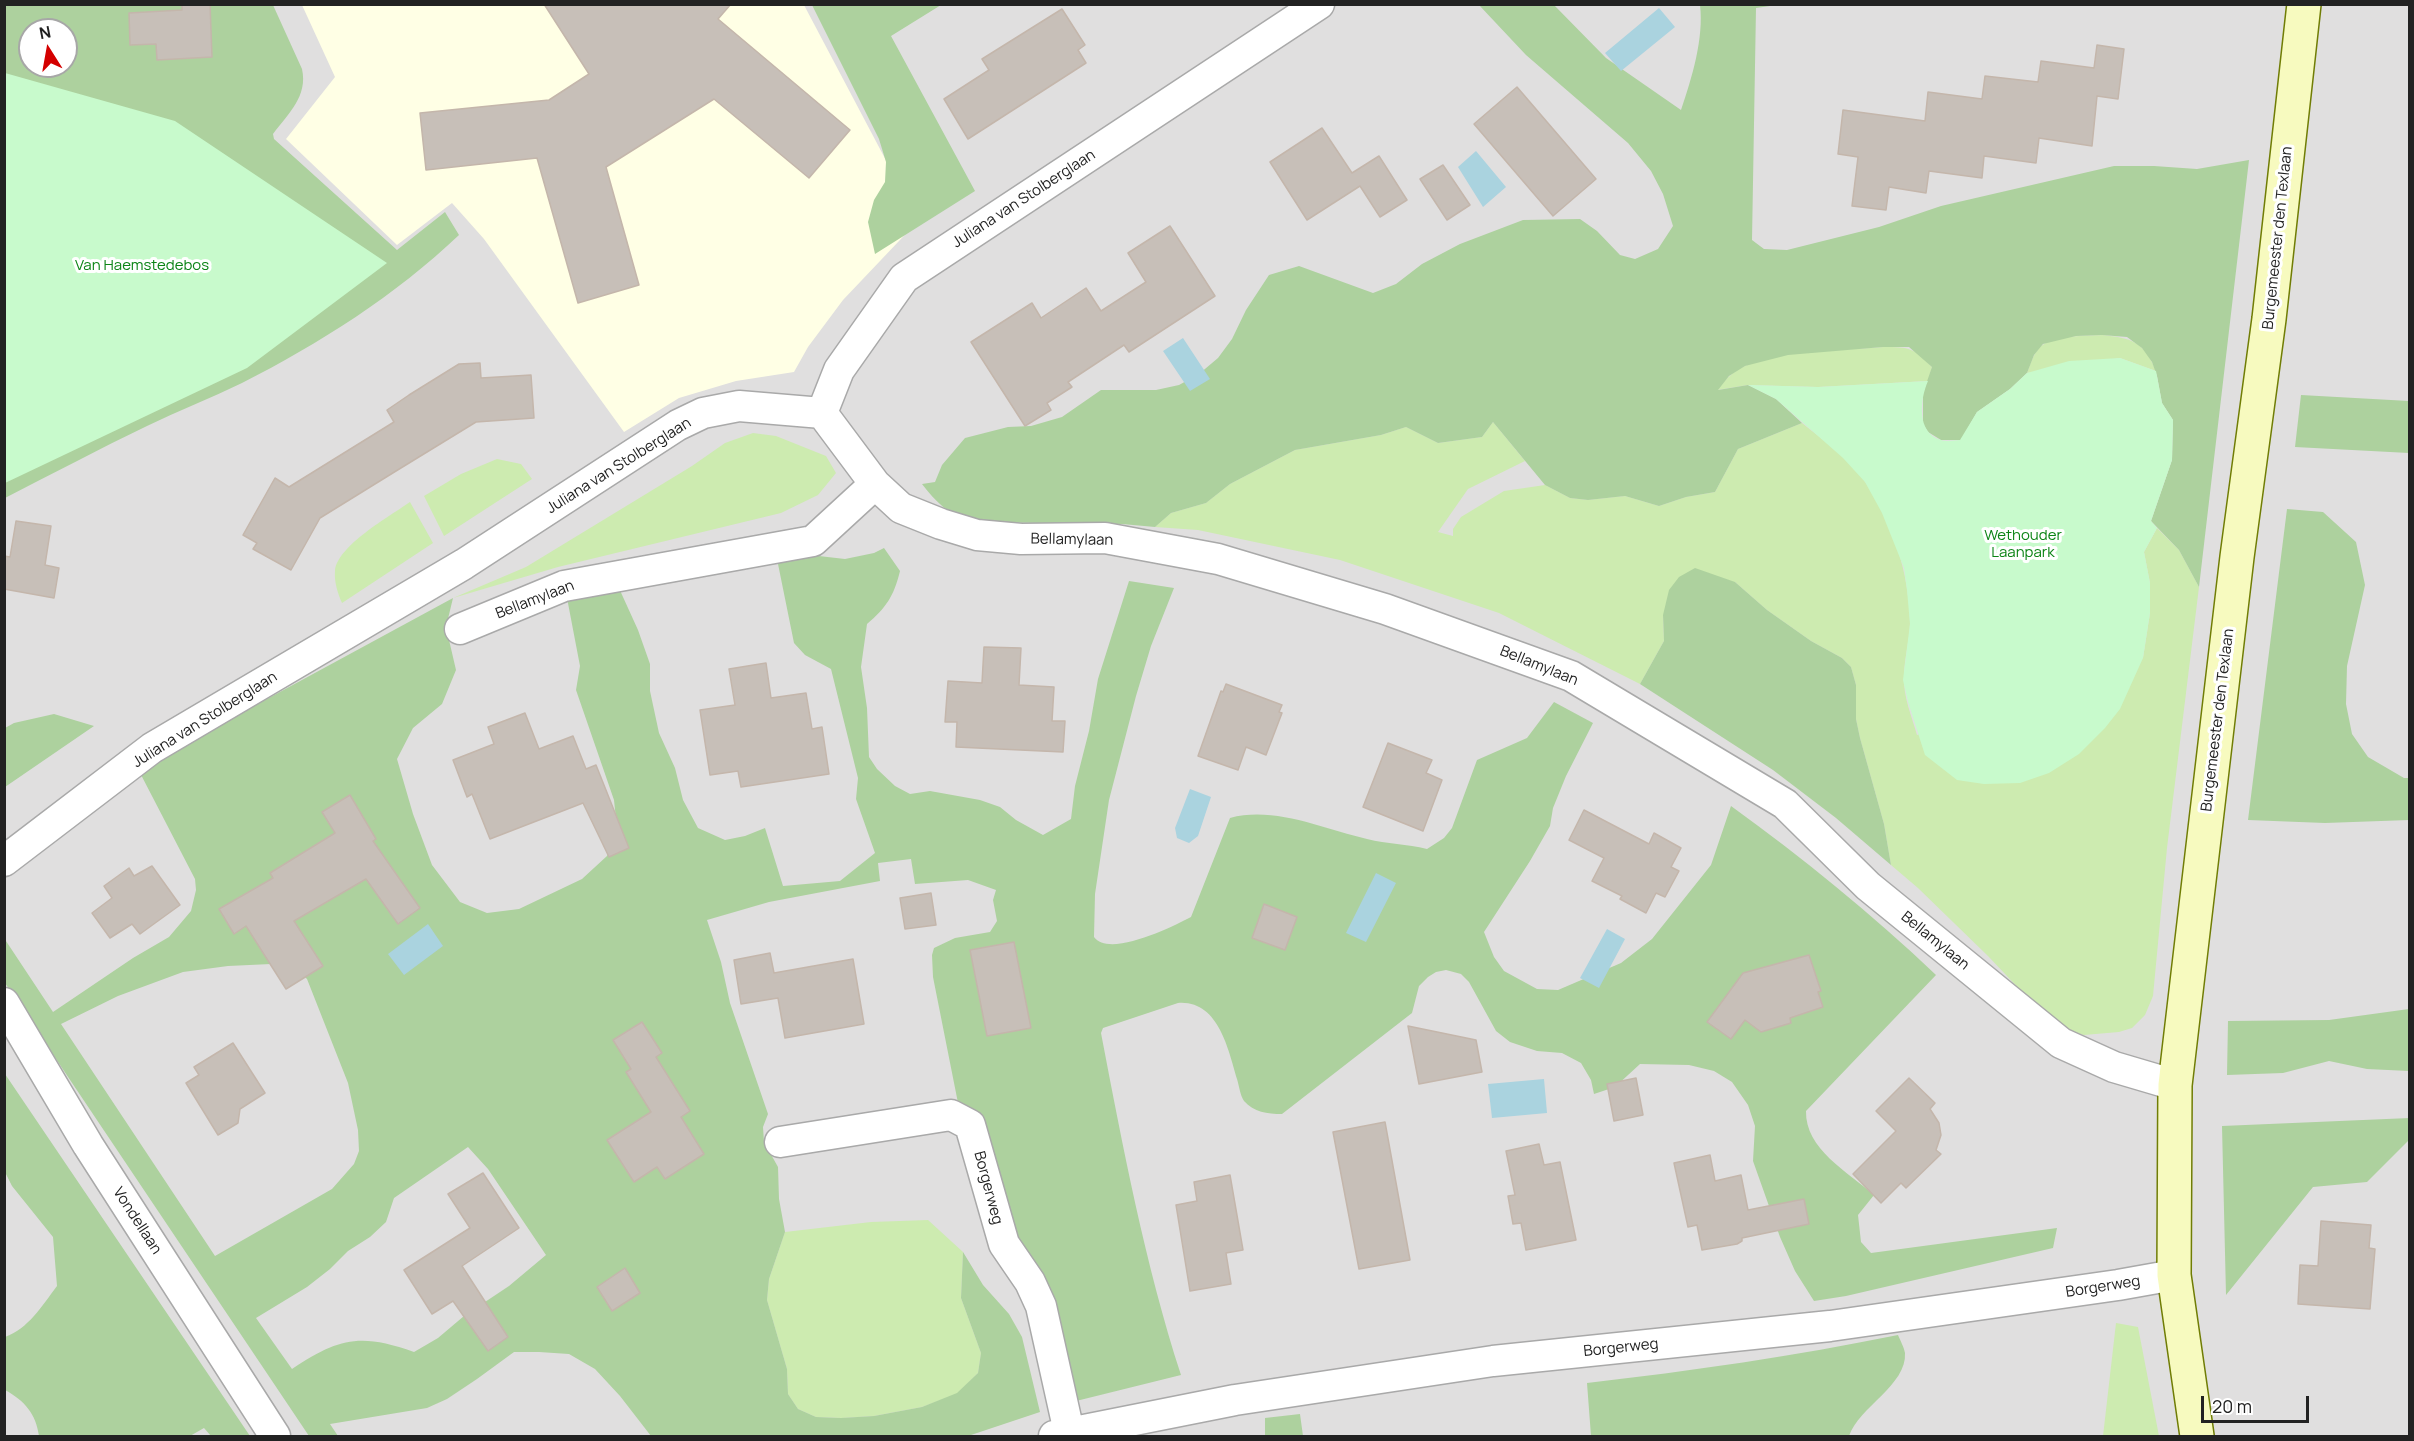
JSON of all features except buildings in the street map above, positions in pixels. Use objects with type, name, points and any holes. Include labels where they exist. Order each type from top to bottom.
[{"type":"street","name":"Juliana van Stolberglaan","points":[[4,861],[152,748],[464,564],[678,425],[703,413],[739,406],[822,413],[838,370],[904,278],[1319,4]]},
{"type":"street","name":"Burgemeester den Texlaan","points":[[2198,1437],[2174,1275],[2175,1085],[2236,569],[2269,319],[2304,4]]},
{"type":"street","name":"Bellamylaan","points":[[822,413],[875,484],[901,508],[941,524],[977,535],[1021,539],[1105,538],[1218,559],[1385,609],[1571,676],[1785,804],[1868,886],[2061,1043],[2114,1067],[2175,1085]]},
{"type":"street","name":"Bellamylaan","points":[[460,629],[564,586],[813,541],[875,484]]},
{"type":"street","name":"Vondellaan","points":[[4,1003],[88,1145],[275,1437]]},
{"type":"street","name":"Borgerweg","points":[[780,1142],[951,1115],[970,1125],[1004,1244],[1030,1282],[1041,1306],[1062,1434],[1235,1400],[1493,1361],[1830,1326],[2118,1286],[2174,1275]]},
{"type":"shaded area","points":[[5,5],[2409,5],[2409,1436],[5,1436]]},
{"type":"shaded area","points":[[302,5],[804,5],[918,221],[843,300],[808,347],[794,372],[736,381],[679,398],[624,432],[484,239],[452,203],[397,245],[286,139],[335,77]]},
{"type":"green space","name":"Van Haemstedebos","points":[[5,5],[273,5],[302,69],[303,79],[300,96],[273,134],[274,139],[397,250],[445,212],[459,235],[383,298],[300,352],[242,383],[93,453],[5,498]]},
{"type":"green space","points":[[812,5],[941,5],[891,36],[975,191],[875,254],[868,222],[874,200],[885,182],[886,162],[879,139]]},
{"type":"green space","points":[[1479,5],[1554,5],[1606,58],[1681,110],[1699,44],[1700,5],[1777,5],[1756,8],[1752,240],[1764,249],[1787,250],[1879,227],[1941,206],[2114,166],[2197,169],[2249,160],[2199,587],[2179,550],[2151,521],[2172,460],[2173,420],[2162,403],[2152,362],[2142,348],[2127,337],[2102,335],[2076,336],[2043,344],[2034,355],[2027,373],[2010,389],[1977,412],[1961,440],[1941,440],[1928,432],[1923,424],[1923,393],[1932,367],[1909,347],[1788,355],[1745,366],[1729,376],[1718,390],[1748,385],[1776,399],[1802,423],[1738,449],[1715,492],[1686,497],[1659,506],[1625,496],[1588,500],[1570,498],[1545,485],[1493,422],[1482,437],[1438,443],[1406,427],[1381,435],[1295,450],[1230,484],[1206,503],[1171,513],[1155,527],[1122,524],[970,522],[943,507],[932,496],[922,484],[935,482],[942,465],[965,438],[1008,427],[1031,426],[1062,417],[1101,390],[1156,390],[1179,385],[1199,374],[1218,358],[1232,339],[1246,310],[1269,275],[1299,266],[1373,293],[1396,284],[1422,264],[1460,244],[1523,220],[1580,219],[1597,231],[1620,255],[1635,259],[1658,249],[1673,226],[1663,194],[1651,171],[1628,143],[1526,55]]},
{"type":"green space","name":"Van Haemstedebos","points":[[5,73],[175,121],[387,263],[247,368],[5,483]]},
{"type":"green space","points":[[2102,335],[2129,340],[2141,347],[2147,353],[2156,371],[2120,358],[2027,373],[2035,353],[2044,344],[2064,337]]},
{"type":"green space","points":[[1900,347],[1916,352],[1932,367],[1928,381],[1818,387],[1748,385],[1717,390],[1737,370],[1761,360],[1813,351]]},
{"type":"green space","name":"Wethouder Laanpark","points":[[2120,358],[2156,371],[2162,403],[2173,420],[2172,460],[2151,521],[2157,528],[2144,552],[2150,583],[2150,613],[2143,658],[2120,709],[2079,754],[2049,773],[2020,783],[1984,784],[1957,780],[1925,755],[1908,702],[1903,680],[1910,624],[1904,568],[1882,513],[1865,482],[1843,458],[1776,399],[1748,385],[1818,387],[1928,381],[1922,406],[1924,423],[1933,436],[1943,441],[1950,441],[1960,440],[1977,412],[2010,389],[2027,373],[2069,361]]},
{"type":"green space","points":[[2301,395],[2409,401],[2409,453],[2295,447]]},
{"type":"green space","points":[[1493,422],[1525,461],[1468,489],[1438,532],[1453,536],[1453,529],[1461,517],[1504,491],[1545,485],[1570,498],[1588,500],[1625,496],[1659,506],[1686,497],[1715,492],[1738,449],[1802,423],[1860,474],[1876,498],[1892,532],[1903,567],[1909,604],[1910,629],[1904,684],[1917,735],[2143,658],[2150,613],[2150,583],[2144,552],[2157,528],[2179,550],[2199,587],[2167,848],[2153,996],[2145,1015],[2132,1028],[2119,1032],[2084,1035],[2062,1029],[1918,888],[1891,865],[1884,824],[1856,719],[1856,685],[1851,667],[1842,658],[1811,641],[1767,610],[1735,582],[1663,615],[1664,641],[1640,684],[1499,613],[1340,560],[1198,530],[1155,527],[1171,513],[1206,503],[1230,484],[1295,450],[1381,435],[1406,427],[1438,443],[1482,437]]},
{"type":"green space","points":[[753,433],[776,436],[826,456],[836,473],[818,495],[781,513],[558,567],[453,598],[526,567],[692,466],[725,443]]},
{"type":"green space","points":[[497,459],[521,464],[532,479],[444,536],[424,496],[461,474]]},
{"type":"green space","points":[[410,502],[433,543],[342,603],[335,579],[338,561],[366,532]]},
{"type":"green space","points":[[2287,509],[2323,512],[2356,542],[2365,585],[2347,666],[2346,704],[2352,734],[2368,757],[2404,778],[2409,778],[2409,820],[2325,823],[2248,820]]},
{"type":"green space","points":[[884,548],[900,571],[888,601],[867,624],[861,667],[867,708],[869,757],[877,769],[895,786],[910,794],[930,791],[980,800],[1000,807],[1016,820],[1043,835],[1071,819],[1075,786],[1089,731],[1098,679],[1129,581],[1174,588],[1151,646],[1109,800],[1095,894],[1094,937],[1102,943],[1126,943],[1141,939],[1191,917],[1230,818],[1247,815],[1282,817],[1367,839],[1427,849],[1444,838],[1452,828],[1477,760],[1527,738],[1554,702],[1593,723],[1566,776],[1553,808],[1550,826],[1484,932],[1494,957],[1504,971],[1537,989],[1558,990],[1621,963],[1652,939],[1711,865],[1731,806],[1836,887],[1936,975],[1806,1111],[1808,1125],[1820,1148],[1874,1195],[1858,1215],[1861,1242],[1871,1253],[2057,1228],[2053,1248],[1846,1296],[1814,1301],[1795,1271],[1780,1237],[1753,1161],[1755,1126],[1748,1105],[1732,1082],[1714,1071],[1689,1065],[1640,1064],[1615,1087],[1594,1094],[1591,1080],[1581,1063],[1562,1053],[1537,1051],[1510,1042],[1496,1031],[1469,982],[1461,974],[1446,970],[1436,972],[1419,986],[1412,1013],[1282,1114],[1271,1114],[1256,1110],[1244,1101],[1225,1041],[1212,1018],[1203,1009],[1192,1004],[1178,1003],[1103,1028],[1101,1033],[1126,1162],[1156,1291],[1181,1375],[1064,1404],[958,1103],[933,977],[934,948],[955,938],[990,932],[997,921],[993,900],[996,890],[968,880],[915,884],[911,859],[878,863],[880,881],[769,902],[707,920],[721,962],[730,1003],[768,1114],[763,1127],[764,1142],[778,1167],[779,1199],[785,1232],[769,1279],[767,1300],[787,1369],[788,1394],[798,1409],[816,1417],[841,1418],[874,1416],[922,1407],[957,1393],[978,1373],[981,1353],[961,1298],[963,1252],[983,1285],[1009,1314],[1022,1337],[1040,1412],[968,1436],[651,1436],[620,1396],[595,1369],[569,1354],[514,1352],[447,1399],[427,1408],[330,1424],[338,1436],[309,1436],[5,983],[4,938],[53,1012],[133,958],[169,937],[191,911],[196,890],[195,879],[138,769],[453,598],[446,627],[456,670],[442,704],[413,728],[397,759],[413,814],[432,865],[460,902],[487,913],[519,909],[582,879],[607,856],[617,829],[614,800],[576,690],[580,666],[567,598],[618,586],[638,630],[650,664],[650,691],[659,733],[675,768],[683,800],[698,828],[725,840],[745,836],[765,828],[783,886],[840,881],[875,853],[856,799],[858,778],[831,669],[805,655],[794,643],[777,559],[810,555],[845,559],[874,553]],"holes":[[[271,964],[294,966],[307,979],[348,1083],[358,1130],[359,1151],[354,1164],[332,1189],[215,1256],[61,1024],[118,996],[183,972],[228,966]],[[468,1147],[488,1169],[546,1255],[509,1286],[464,1316],[438,1338],[414,1352],[379,1342],[350,1342],[323,1351],[292,1369],[256,1318],[307,1287],[348,1251],[370,1237],[386,1222],[394,1198]]]},
{"type":"green space","points":[[1695,568],[1735,582],[1767,610],[1811,641],[1842,658],[1851,667],[1856,685],[1856,719],[1884,824],[1891,865],[1836,818],[1773,770],[1640,684],[1664,641],[1663,615],[1669,590],[1679,577]]},
{"type":"green space","points":[[54,714],[94,726],[5,787],[5,728],[14,723]]},
{"type":"green space","points":[[2409,1009],[2409,1071],[2367,1069],[2329,1061],[2283,1073],[2227,1075],[2228,1021],[2329,1020]]},
{"type":"green space","points":[[5,1074],[250,1436],[211,1436],[204,1428],[190,1436],[39,1436],[35,1421],[28,1409],[5,1390],[5,1337],[28,1323],[57,1286],[53,1237],[12,1186],[5,1172]]},
{"type":"green space","points":[[2410,1118],[2408,1141],[2367,1182],[2313,1187],[2226,1295],[2222,1126]]},
{"type":"green space","points":[[928,1220],[963,1252],[961,1298],[981,1353],[978,1373],[957,1394],[922,1407],[874,1416],[842,1418],[816,1417],[798,1409],[788,1394],[787,1369],[767,1300],[769,1279],[785,1232],[871,1222]]},
{"type":"green space","points":[[2116,1323],[2138,1327],[2159,1436],[2103,1436]]},
{"type":"green space","points":[[1898,1335],[1905,1353],[1904,1365],[1891,1386],[1854,1425],[1849,1436],[1591,1436],[1587,1383],[1821,1350]]},
{"type":"green space","points":[[1300,1414],[1303,1436],[1265,1436],[1265,1418]]},
{"type":"water","points":[[1659,8],[1675,27],[1621,71],[1605,53]]},
{"type":"water","points":[[1476,151],[1506,187],[1483,207],[1458,167]]},
{"type":"water","points":[[1183,338],[1210,379],[1190,391],[1163,351]]},
{"type":"water","points":[[1190,789],[1211,797],[1198,836],[1189,843],[1177,838],[1175,828]]},
{"type":"water","points":[[1376,873],[1396,883],[1366,942],[1346,933]]},
{"type":"water","points":[[428,924],[443,946],[404,975],[388,954]]},
{"type":"water","points":[[1607,929],[1625,939],[1599,988],[1580,978]]},
{"type":"water","points":[[1544,1079],[1547,1113],[1492,1118],[1488,1084]]}]
